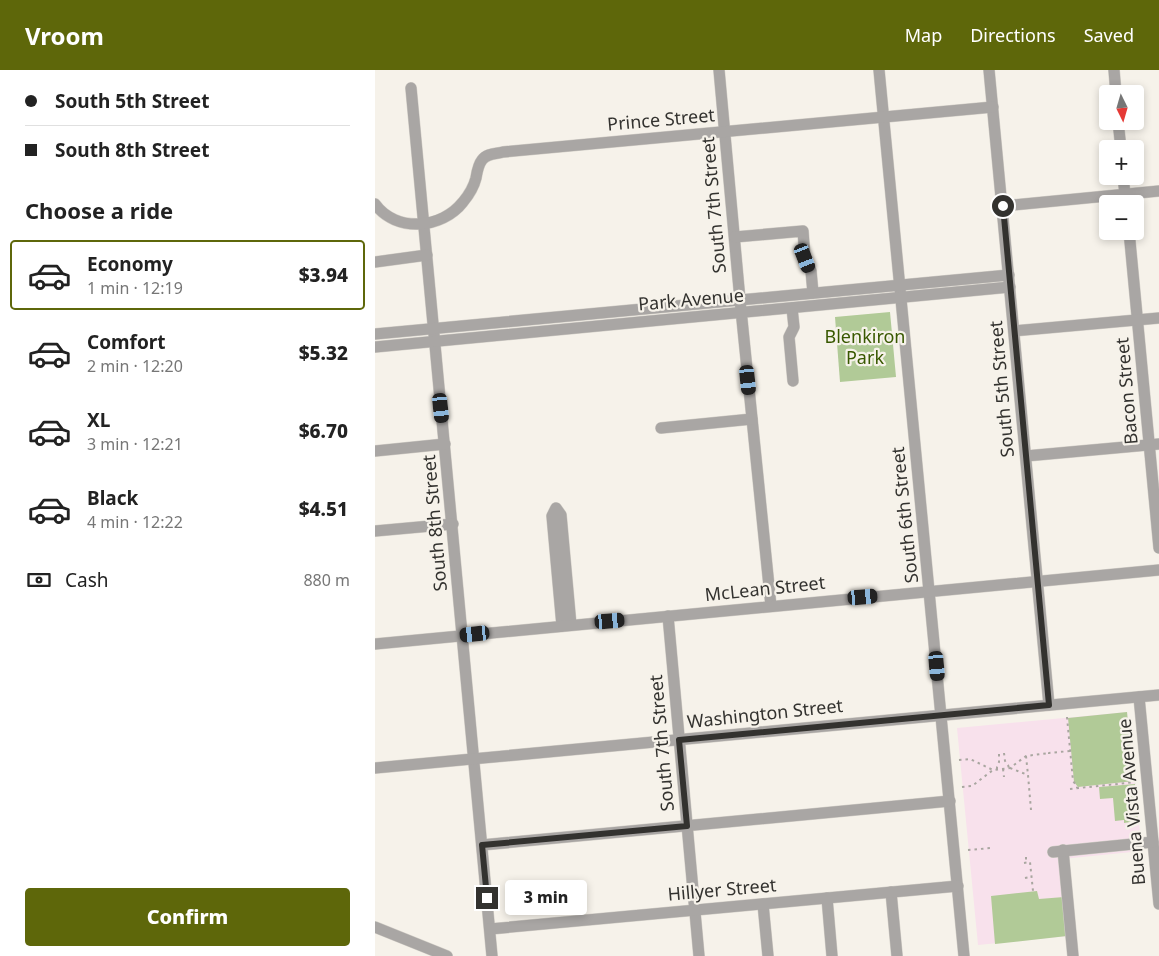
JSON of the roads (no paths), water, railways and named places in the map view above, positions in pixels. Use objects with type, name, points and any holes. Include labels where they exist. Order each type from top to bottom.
[{"type":"street","name":"South 7th Street","points":[[719,70],[771,606]]},
{"type":"street","name":"South 6th Street","points":[[879,70],[964,956]]},
{"type":"street","name":"South 5th Street","points":[[989,70],[1049,705]]},
{"type":"street","points":[[1114,70],[1115,85]]},
{"type":"street","name":"South 8th Street","points":[[411,88],[492,956]]},
{"type":"street","name":"Prince Street","points":[[375,204],[380,211],[401,223],[417,225],[447,217],[463,202],[474,184],[483,159],[489,155],[503,152],[993,106]]},
{"type":"street","points":[[1142,195],[1159,191]]},
{"type":"street","points":[[1003,206],[1099,200]]},
{"type":"street","points":[[735,237],[803,231],[805,258],[811,271],[813,293]]},
{"type":"street","name":"Bacon Street","points":[[1130,240],[1137,320],[1154,444],[1159,548]]},
{"type":"street","points":[[375,262],[427,255]]},
{"type":"street","name":"Park Avenue","points":[[375,334],[900,285],[1010,281]]},
{"type":"street","name":"Park Avenue","points":[[375,347],[902,298],[1010,281]]},
{"type":"street","points":[[793,308],[794,326],[789,337],[793,381]]},
{"type":"street","points":[[1015,331],[1159,318]]},
{"type":"street","points":[[661,428],[752,419]]},
{"type":"street","points":[[375,451],[445,444]]},
{"type":"street","points":[[1026,456],[1154,444]]},
{"type":"street","points":[[556,508],[561,515],[567,625],[552,516],[556,508]]},
{"type":"street","points":[[375,531],[453,524]]},
{"type":"street","name":"McLean Street","points":[[375,644],[1159,570]]},
{"type":"street","name":"South 7th Street","points":[[668,616],[699,956]]},
{"type":"street","name":"Washington Street","points":[[375,768],[1159,695]]},
{"type":"street","name":"Buena Vista Avenue","points":[[1139,696],[1159,904]]},
{"type":"street","points":[[482,845],[950,801]]},
{"type":"street","points":[[1073,956],[1058,851],[1153,842]]},
{"type":"street","name":"Hillyer Street","points":[[490,928],[958,886]]},
{"type":"street","points":[[891,892],[897,956]]},
{"type":"street","points":[[827,898],[832,956]]},
{"type":"street","points":[[763,904],[768,956]]},
{"type":"street","points":[[375,927],[447,956]]},
{"type":"park label","name":"Blenkiron Park","points":[[865,347]]}]
